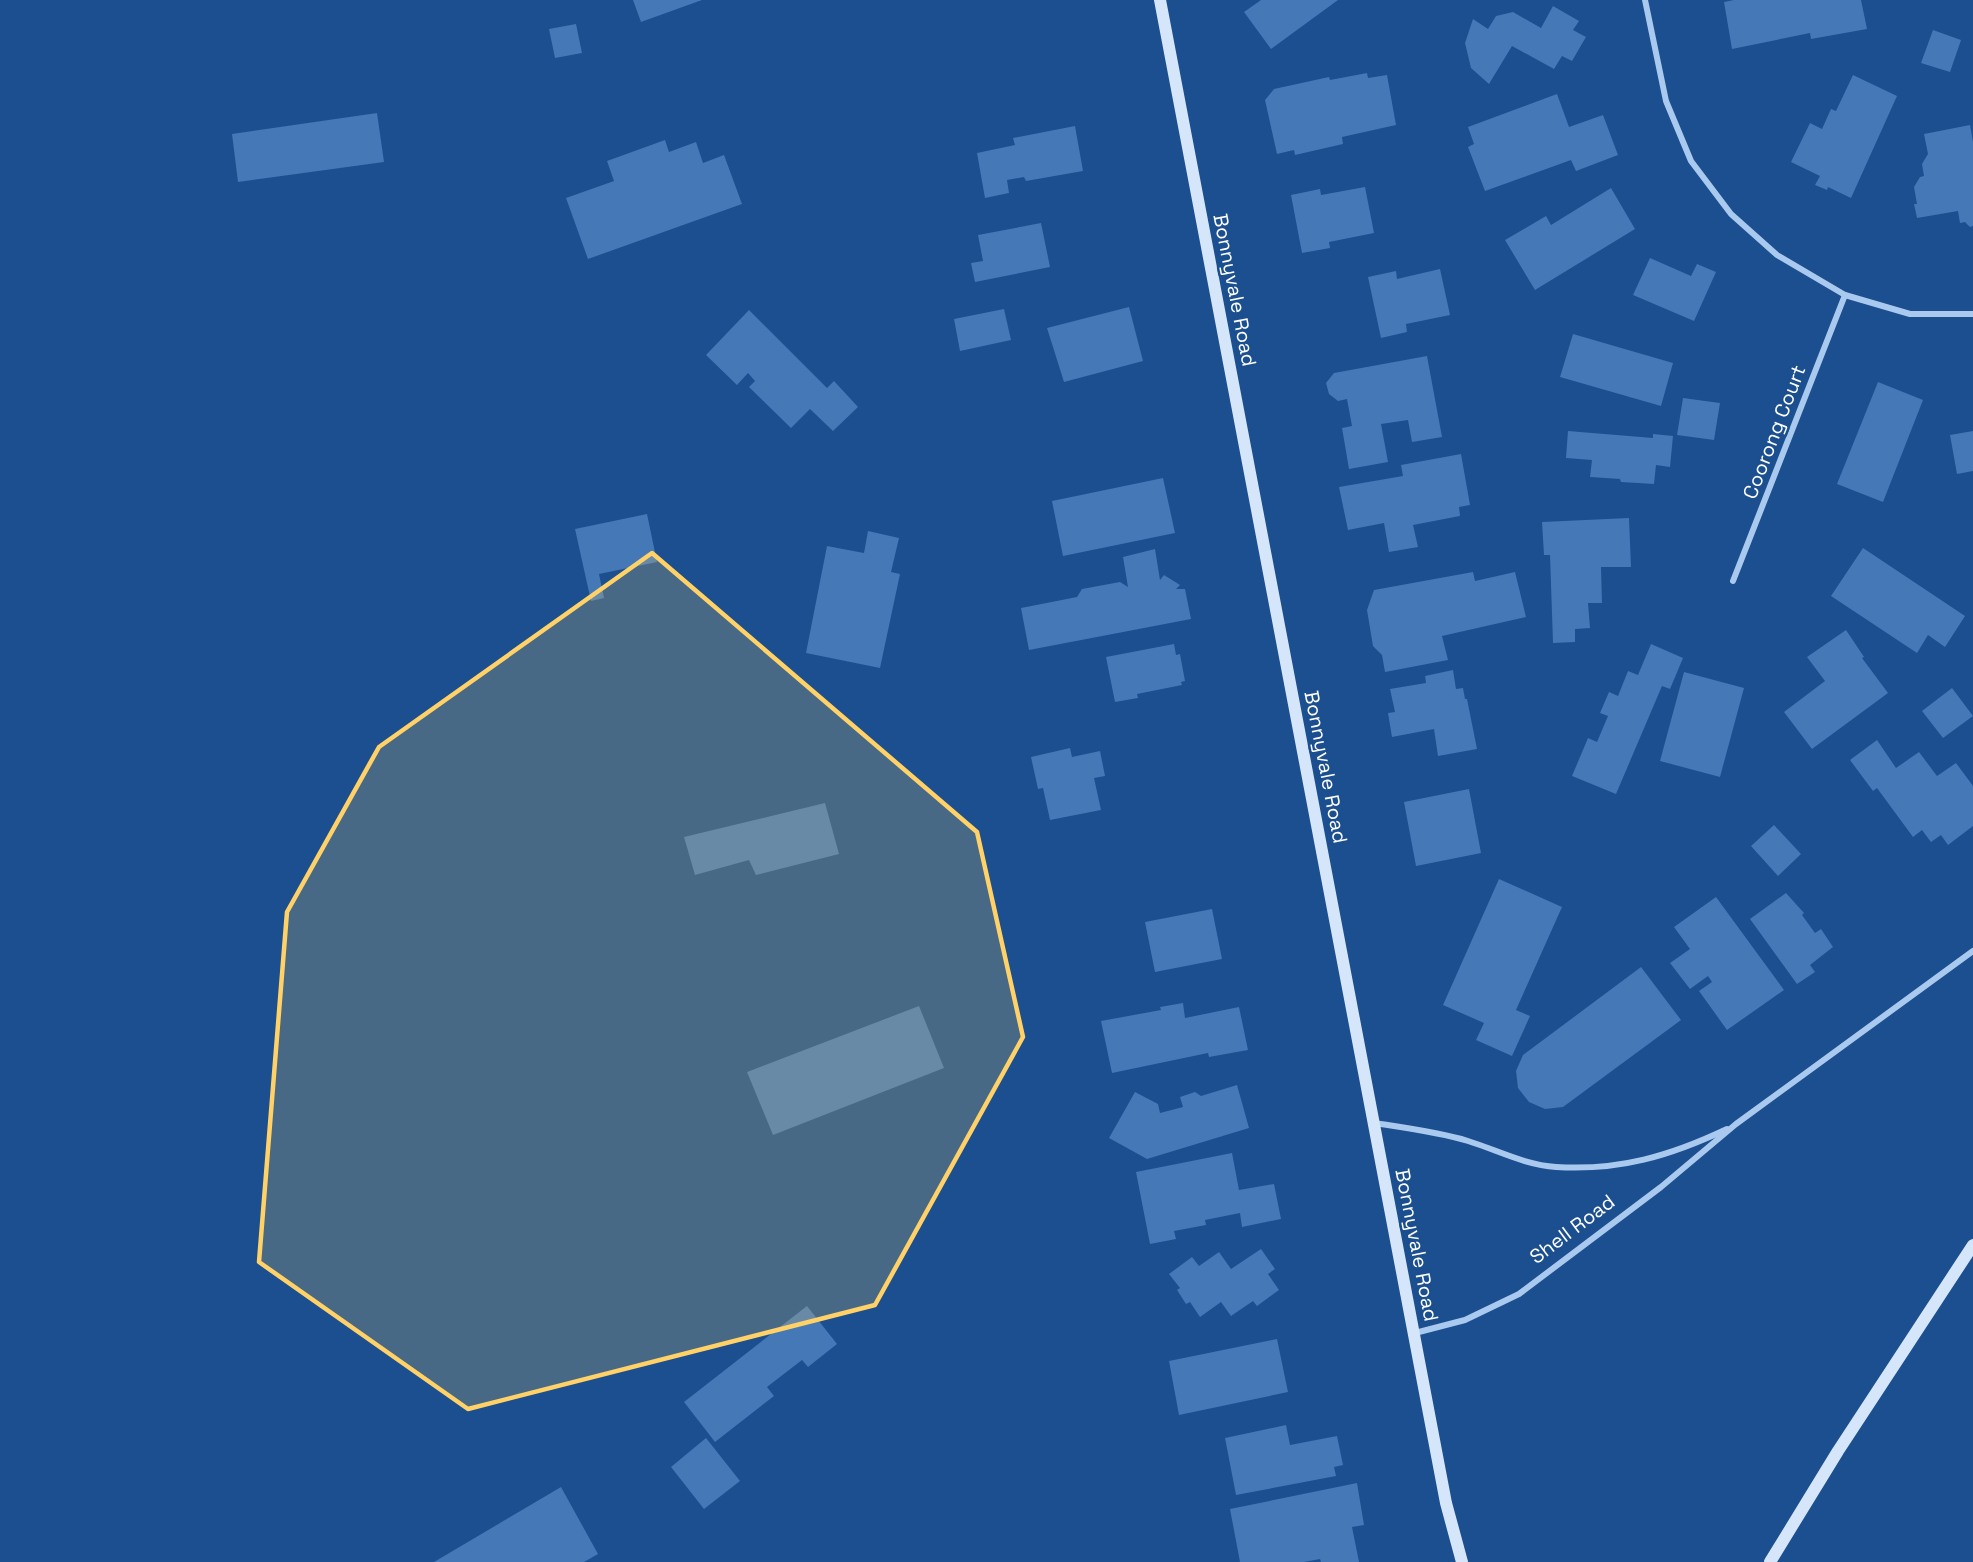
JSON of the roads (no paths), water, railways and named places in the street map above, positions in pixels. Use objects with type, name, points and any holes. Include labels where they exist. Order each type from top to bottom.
[{"type":"street","name":"Bonnyvale Road","points":[[1160,0],[1446,1503],[1462,1562]]},
{"type":"street","points":[[1645,0],[1666,100],[1691,161],[1731,214],[1777,255],[1845,295],[1910,314],[1973,314]]},
{"type":"street","name":"Coorong Court","points":[[1733,581],[1845,295]]},
{"type":"street","name":"Shell Road","points":[[1414,1333],[1465,1320],[1519,1294],[1661,1187],[1736,1124],[1973,951]]},
{"type":"street","name":"Shell Road","points":[[1374,1123],[1469,1141],[1511,1157],[1554,1167],[1588,1167],[1647,1160],[1693,1145],[1736,1124]]},
{"type":"street","points":[[1770,1562],[1838,1451],[1973,1245]]},
{"type":"street","name":"Bonnyvale Road","points":[[1455,1542],[1470,1562]]}]
